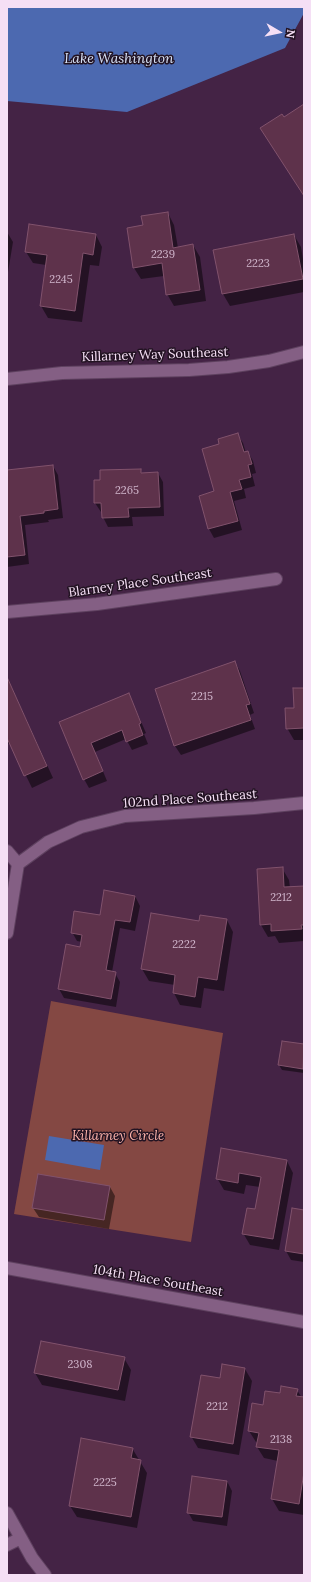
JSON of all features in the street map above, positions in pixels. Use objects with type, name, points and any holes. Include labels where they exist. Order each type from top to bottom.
[{"type":"street","name":"Killarney Way Southeast","points":[[7,379],[62,373],[220,368],[269,361],[304,352]]},
{"type":"street","name":"Blarney Place Southeast","points":[[7,612],[97,604],[276,579]]},
{"type":"street","name":"102nd Place Southeast","points":[[18,864],[48,842],[81,827],[125,816],[254,808],[304,803]]},
{"type":"street","points":[[7,851],[18,864],[7,933]]},
{"type":"street","name":"104th Place Southeast","points":[[7,1268],[304,1322]]},
{"type":"street","points":[[7,1513],[32,1558],[45,1575]]},
{"type":"street","points":[[7,1545],[21,1538]]},
{"type":"green space","name":"Killarney Circle","points":[[51,1001],[223,1033],[191,1242],[14,1214]]},
{"type":"water","name":"Lake Washington","points":[[7,7],[304,7],[304,13],[285,48],[127,112],[7,101]]},
{"type":"water","points":[[49,1136],[104,1145],[100,1170],[45,1160]]},
{"type":"building","points":[[304,104],[304,196],[260,128],[282,114],[284,117]]},
{"type":"building","points":[[168,212],[173,248],[193,244],[200,290],[166,295],[162,263],[133,268],[127,228],[143,225],[141,216]]},
{"type":"building","points":[[29,224],[96,234],[93,255],[83,253],[75,311],[40,306],[47,255],[25,252]]},
{"type":"building","points":[[294,234],[303,279],[222,294],[213,250]]},
{"type":"building","points":[[238,433],[244,452],[248,451],[252,464],[248,465],[251,477],[239,480],[242,489],[230,492],[238,521],[208,529],[199,496],[214,491],[202,449],[219,444],[218,439]]},
{"type":"building","points":[[53,465],[58,509],[44,511],[44,513],[20,516],[25,555],[7,557],[7,470]]},
{"type":"building","points":[[141,469],[141,473],[158,472],[160,507],[128,508],[129,517],[102,518],[101,503],[94,503],[94,480],[100,480],[100,470]]},
{"type":"building","points":[[235,661],[250,704],[246,705],[251,720],[174,746],[155,689]]},
{"type":"building","points":[[7,677],[47,766],[24,776],[7,738]]},
{"type":"building","points":[[293,688],[304,688],[304,728],[286,729],[285,708],[294,708]]},
{"type":"building","points":[[129,693],[141,723],[139,724],[143,735],[126,742],[122,730],[91,743],[103,771],[83,780],[59,722]]},
{"type":"building","points":[[283,867],[284,887],[304,886],[304,925],[301,925],[302,929],[271,931],[271,924],[260,925],[257,869]]},
{"type":"building","points":[[104,890],[135,896],[130,922],[115,920],[106,970],[116,972],[111,999],[58,989],[66,944],[80,947],[82,935],[71,933],[74,911],[100,915]]},
{"type":"building","points":[[151,913],[199,921],[200,915],[227,919],[217,980],[198,977],[195,997],[173,993],[175,975],[141,969]]},
{"type":"building","points":[[282,1041],[304,1044],[303,1069],[278,1065]]},
{"type":"building","points":[[221,1148],[287,1160],[273,1239],[242,1234],[247,1208],[255,1209],[261,1177],[239,1173],[238,1183],[216,1179]]},
{"type":"building","points":[[38,1174],[110,1186],[104,1220],[32,1208]]},
{"type":"building","points":[[292,1208],[304,1210],[304,1254],[285,1251]]},
{"type":"building","points":[[41,1341],[125,1357],[118,1390],[34,1373]]},
{"type":"building","points":[[222,1364],[245,1368],[233,1444],[190,1437],[201,1375],[220,1378]]},
{"type":"building","points":[[281,1386],[298,1389],[296,1396],[304,1397],[304,1472],[299,1504],[271,1499],[279,1450],[256,1447],[259,1433],[248,1431],[252,1403],[263,1405],[265,1391],[280,1393]]},
{"type":"building","points":[[81,1438],[133,1448],[131,1458],[141,1460],[131,1517],[69,1506]]},
{"type":"building","points":[[192,1476],[227,1481],[222,1517],[187,1513]]}]
